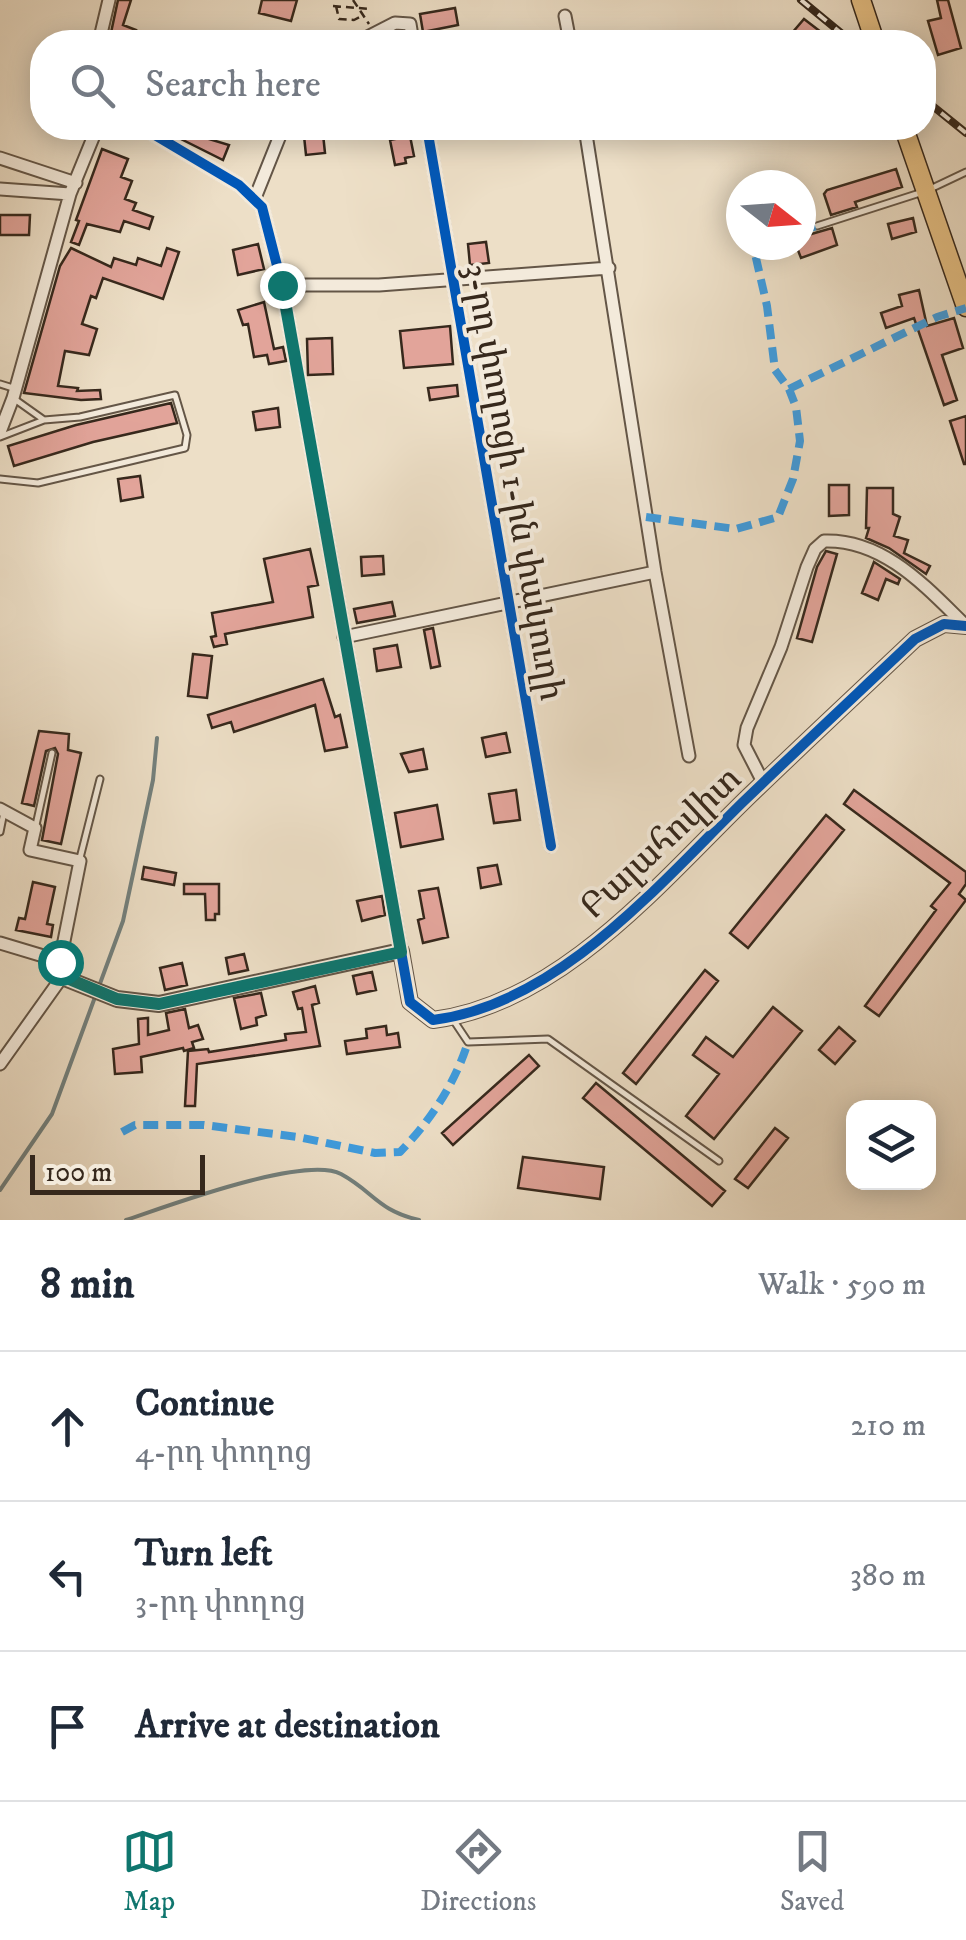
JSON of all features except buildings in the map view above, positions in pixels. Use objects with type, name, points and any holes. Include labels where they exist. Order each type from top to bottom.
[{"type":"main road","points":[[861,0],[871,30]]},
{"type":"main road","points":[[908,140],[966,306]]},
{"type":"street","points":[[102,30],[109,0]]},
{"type":"street","points":[[565,16],[568,30]]},
{"type":"street","points":[[381,30],[395,23],[410,24],[411,30]]},
{"type":"street","points":[[0,434],[15,394],[73,188],[92,140]]},
{"type":"street","points":[[163,140],[239,185],[262,207],[282,285],[410,1002],[433,1020],[452,1018]]},
{"type":"street","points":[[254,198],[279,140]]},
{"type":"street","name":"3-րդ փողոցի 1-ին փակուղի","points":[[429,140],[551,846]]},
{"type":"street","points":[[587,140],[654,572],[689,756]]},
{"type":"street","points":[[0,158],[73,188]]},
{"type":"street","points":[[0,189],[73,188]]},
{"type":"street","points":[[282,285],[379,285],[609,268]]},
{"type":"street","points":[[763,782],[744,745],[747,728],[782,647],[806,568],[824,541],[846,540],[910,570],[965,625]]},
{"type":"street","points":[[344,638],[654,572]]},
{"type":"street","name":"Բալահովիտ","points":[[452,1018],[512,998],[570,962],[636,906],[915,638],[944,624],[965,625]]},
{"type":"street","points":[[0,1064],[64,973],[80,861],[30,850],[35,828],[2,811]]},
{"type":"street","points":[[0,943],[117,999],[159,1004],[401,952]]},
{"type":"lane","points":[[817,226],[926,192],[966,172]]},
{"type":"lane","points":[[0,384],[44,420]]},
{"type":"lane","points":[[0,434],[44,420],[80,417],[175,395],[188,435],[185,448],[38,483],[0,479]]},
{"type":"lane","points":[[35,828],[52,753]]},
{"type":"lane","points":[[80,861],[100,779]]},
{"type":"lane","points":[[0,832],[2,811]]},
{"type":"lane","points":[[452,1018],[468,1042],[548,1039],[719,1161]]},
{"type":"path","points":[[353,0],[370,25]]},
{"type":"path","points":[[364,15],[354,20],[339,19],[334,6],[370,9]]},
{"type":"waterway","points":[[0,1190],[52,1114],[123,921],[153,780],[157,738]]},
{"type":"waterway","points":[[126,1220],[235,1185],[298,1171],[323,1170],[341,1174],[385,1206],[419,1220]]},
{"type":"railway","points":[[801,0],[837,30]]},
{"type":"railway","points":[[936,109],[966,133]]},
{"type":"marked path","points":[[646,517],[736,529],[778,517],[793,479],[800,441],[796,407],[775,370],[756,260]]},
{"type":"marked path","points":[[789,389],[937,317],[966,308]]},
{"type":"marked path","points":[[122,1132],[135,1125],[204,1125],[298,1137],[375,1153],[400,1152],[440,1101],[468,1042]]},
{"type":"cycle path","points":[[163,140],[239,185],[262,207],[282,285],[410,1002],[433,1020],[479,1009],[523,991],[564,966],[641,903],[915,639],[944,624],[966,626]]},
{"type":"cycle path","points":[[429,140],[551,846]]},
{"type":"route","points":[[60,962],[62,976],[117,999],[159,1004],[401,952],[282,285]]}]
